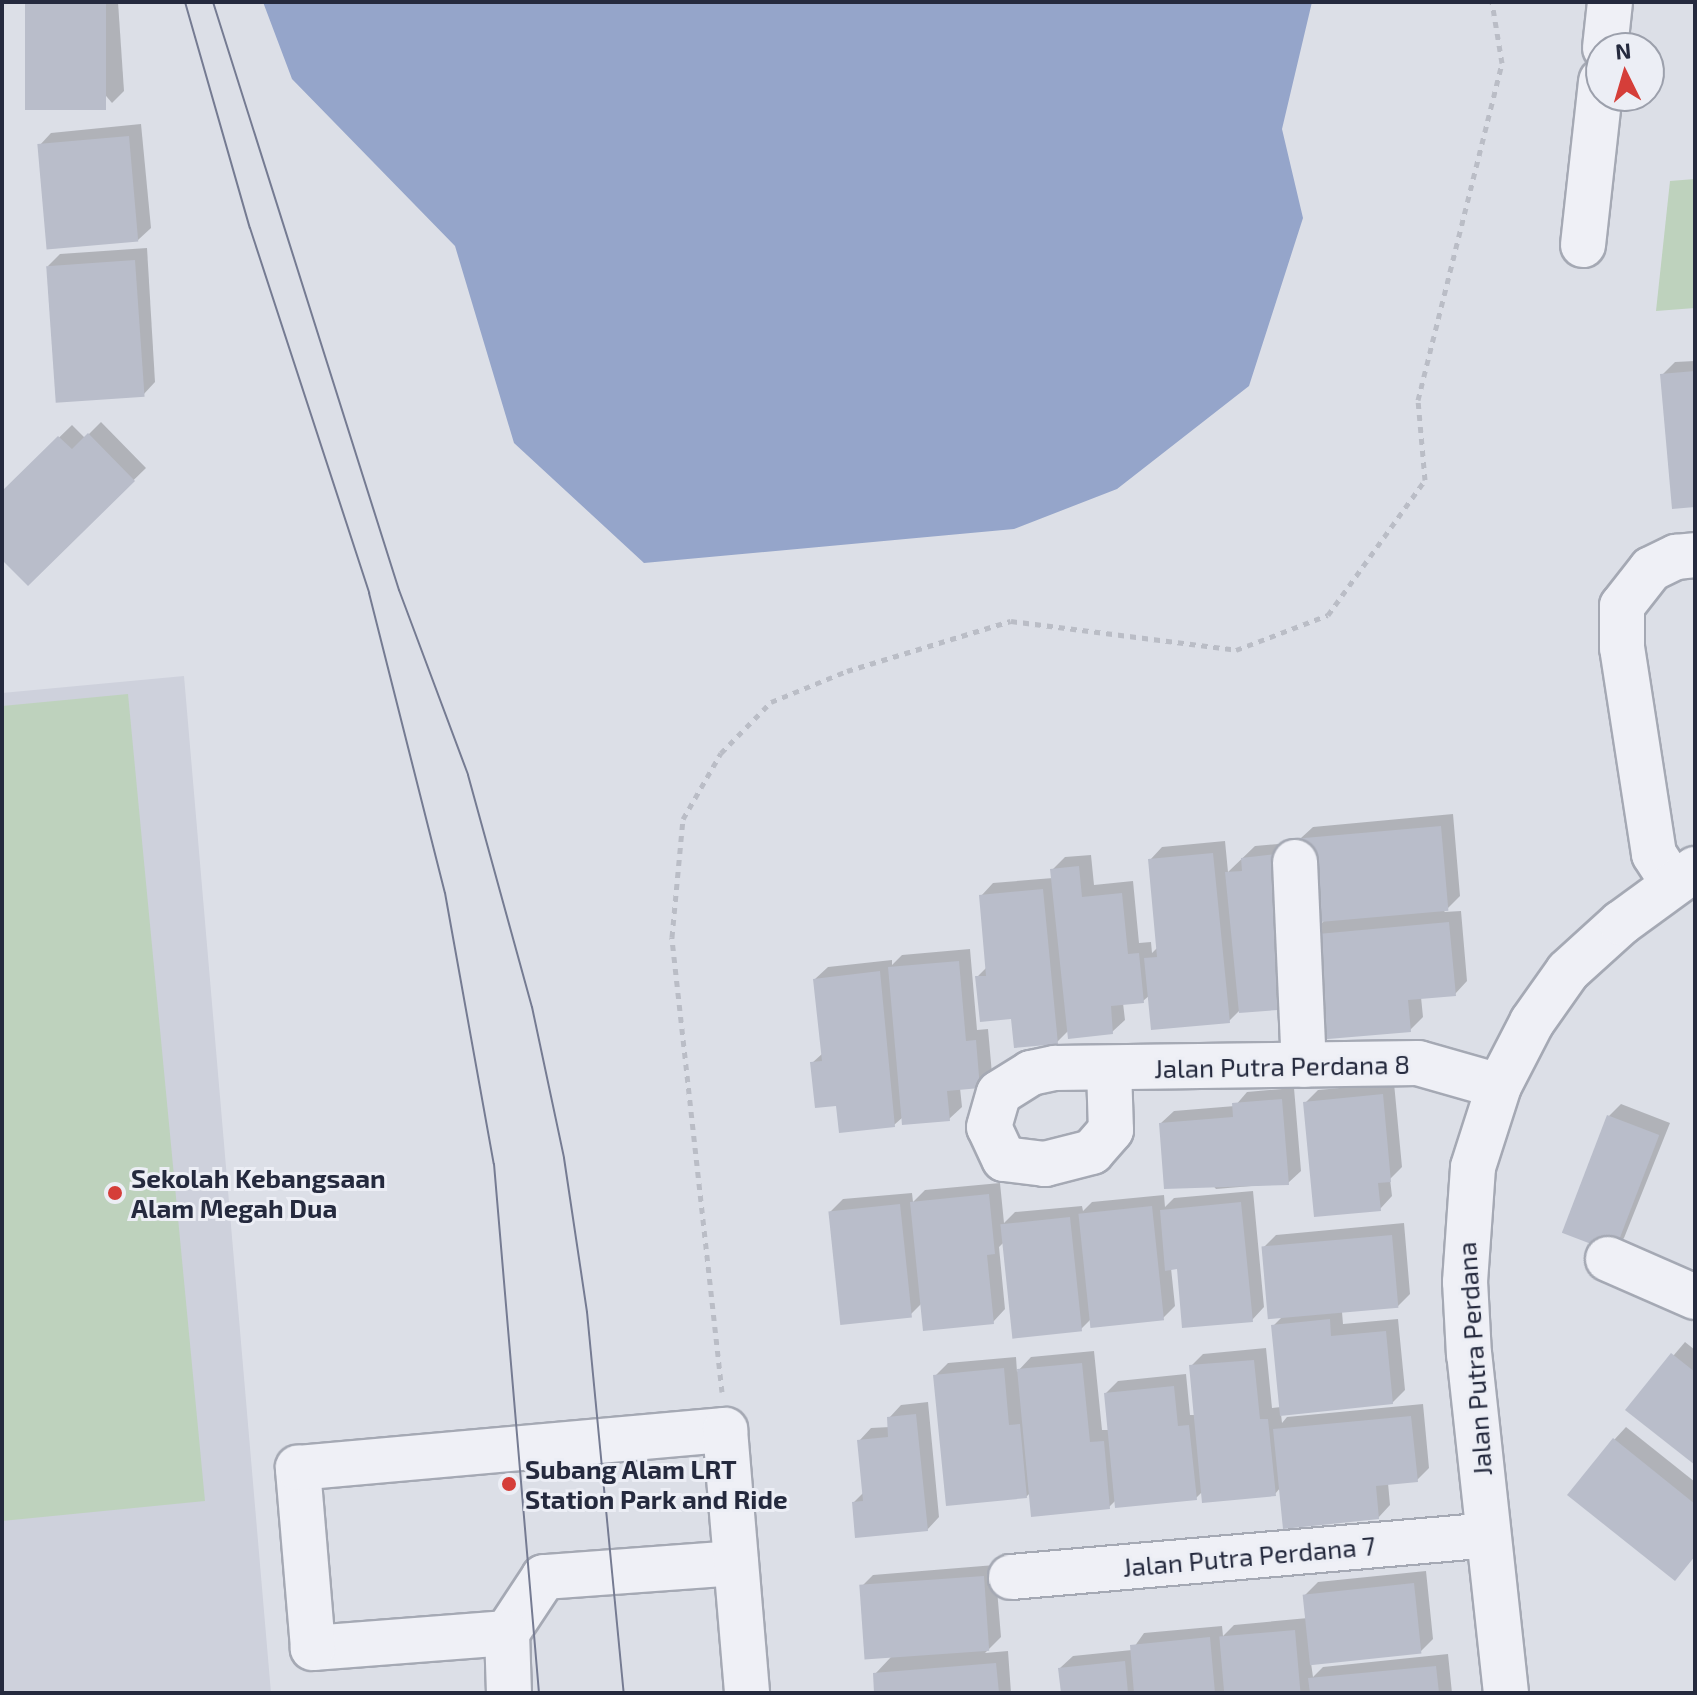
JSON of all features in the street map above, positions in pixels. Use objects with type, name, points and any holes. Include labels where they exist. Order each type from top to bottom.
[{"type":"street","points":[[1607,32],[1610,2]]},
{"type":"street","points":[[1583,245],[1598,112]]},
{"type":"street","points":[[1684,876],[1654,854],[1622,648],[1622,606],[1651,569],[1695,555]]},
{"type":"street","points":[[1295,862],[1304,1065]]},
{"type":"street","name":"Jalan Putra Perdana","points":[[1506,1693],[1469,1355],[1466,1218],[1473,1167],[1499,1086],[1532,1022],[1568,971],[1684,876]]},
{"type":"street","name":"Jalan Putra Perdana 8","points":[[1109,1068],[1418,1063],[1499,1086]]},
{"type":"street","points":[[1608,1259],[1695,1297]]},
{"type":"street","points":[[507,1633],[313,1648],[298,1468],[725,1430],[747,1693]]},
{"type":"street","name":"Jalan Putra Perdana 7","points":[[1011,1577],[1487,1535]]},
{"type":"street","points":[[509,1693],[507,1633],[544,1577],[736,1563]]},
{"type":"path","points":[[725,1430],[714,1287],[672,937],[683,819],[721,753],[771,702],[847,671],[1011,621],[1236,650],[1328,615],[1425,480],[1418,400],[1502,63],[1492,2]]},
{"type":"shaded area","name":"Sekolah Kebangsaan Alam Megah Dua","points":[[184,676],[271,1693],[2,1693],[2,693]]},
{"type":"green space","points":[[1695,179],[1695,308],[1656,311],[1670,181]]},
{"type":"green space","points":[[128,694],[205,1501],[2,1521],[2,706]]},
{"type":"water","points":[[263,2],[1312,2],[1282,129],[1303,218],[1249,386],[1117,489],[1014,529],[644,563],[514,443],[455,246],[292,79]]},
{"type":"building","points":[[25,2],[106,2],[106,110],[25,110]]},
{"type":"building","points":[[129,136],[138,242],[47,250],[37,144]]},
{"type":"building","points":[[135,260],[145,397],[56,403],[46,266]]},
{"type":"building","points":[[1695,371],[1695,507],[1672,509],[1660,374]]},
{"type":"building","points":[[88,433],[135,481],[28,586],[2,560],[2,491],[58,436],[72,449]]},
{"type":"building","points":[[1441,826],[1448,911],[1306,923],[1299,838]]},
{"type":"building","points":[[1213,853],[1230,1023],[1151,1030],[1144,958],[1157,957],[1148,859]]},
{"type":"building","points":[[1277,854],[1298,988],[1276,990],[1278,1010],[1239,1013],[1225,872],[1242,871],[1241,858]]},
{"type":"building","points":[[1079,866],[1082,897],[1122,893],[1128,954],[1139,953],[1144,1003],[1111,1006],[1113,1034],[1068,1039],[1050,869]]},
{"type":"building","points":[[1043,889],[1058,1044],[1014,1048],[1011,1019],[980,1022],[975,976],[986,976],[979,895]]},
{"type":"building","points":[[1449,922],[1456,996],[1408,1000],[1411,1032],[1316,1040],[1307,935]]},
{"type":"building","points":[[959,961],[966,1041],[976,1040],[980,1088],[947,1091],[950,1121],[902,1125],[888,967]]},
{"type":"building","points":[[880,971],[895,1127],[839,1133],[836,1106],[815,1108],[810,1062],[822,1061],[813,979]]},
{"type":"building","points":[[1383,1094],[1391,1182],[1378,1183],[1381,1211],[1314,1217],[1303,1102]]},
{"type":"building","points":[[1282,1099],[1289,1185],[1164,1189],[1159,1123],[1233,1117],[1232,1103]]},
{"type":"building","points":[[1607,1115],[1659,1135],[1614,1253],[1562,1233]]},
{"type":"building","points":[[989,1194],[995,1254],[987,1255],[994,1324],[923,1331],[910,1202]]},
{"type":"building","points":[[1241,1202],[1253,1322],[1182,1328],[1177,1269],[1165,1271],[1160,1210]]},
{"type":"building","points":[[900,1204],[912,1317],[840,1325],[828,1212]]},
{"type":"building","points":[[1152,1206],[1164,1320],[1090,1328],[1078,1214]]},
{"type":"building","points":[[1070,1217],[1082,1331],[1012,1339],[1000,1224]]},
{"type":"building","points":[[1392,1235],[1398,1308],[1268,1319],[1261,1246]]},
{"type":"building","points":[[1330,1319],[1331,1336],[1386,1331],[1393,1404],[1280,1416],[1271,1325]]},
{"type":"building","points":[[1671,1353],[1695,1372],[1695,1465],[1625,1410]]},
{"type":"building","points":[[1254,1360],[1260,1419],[1268,1419],[1276,1496],[1202,1503],[1189,1365]]},
{"type":"building","points":[[1082,1363],[1090,1442],[1104,1441],[1110,1509],[1031,1517],[1017,1369]]},
{"type":"building","points":[[1004,1368],[1009,1425],[1020,1424],[1027,1498],[946,1506],[933,1375]]},
{"type":"building","points":[[1174,1386],[1178,1426],[1189,1425],[1197,1500],[1115,1508],[1104,1393]]},
{"type":"building","points":[[916,1414],[928,1531],[855,1538],[852,1502],[863,1501],[857,1440],[888,1437],[887,1417]]},
{"type":"building","points":[[1411,1416],[1418,1482],[1376,1486],[1379,1519],[1283,1529],[1273,1429]]},
{"type":"building","points":[[1613,1438],[1695,1504],[1695,1556],[1675,1581],[1567,1495]]},
{"type":"building","points":[[984,1576],[989,1651],[865,1660],[859,1585]]},
{"type":"building","points":[[1414,1583],[1421,1654],[1310,1665],[1303,1595]]},
{"type":"building","points":[[1295,1630],[1300,1693],[1224,1693],[1219,1637]]},
{"type":"building","points":[[1210,1637],[1215,1693],[1134,1693],[1130,1645]]},
{"type":"building","points":[[1125,1661],[1128,1693],[1061,1693],[1058,1668]]},
{"type":"building","points":[[996,1663],[999,1693],[874,1693],[873,1673]]},
{"type":"building","points":[[1436,1666],[1439,1693],[1310,1693],[1308,1678]]},
{"type":"tram line","points":[[185,2],[250,228],[369,593],[445,893],[494,1164],[539,1693]]},
{"type":"tram line","points":[[213,2],[399,590],[468,775],[532,1007],[564,1158],[587,1312],[624,1693]]},
{"type":"place","name":"Sekolah Kebangsaan Alam Megah Dua","points":[[115,1193]]},
{"type":"place","name":"Subang Alam LRT Station Park and Ride","points":[[509,1484]]}]
